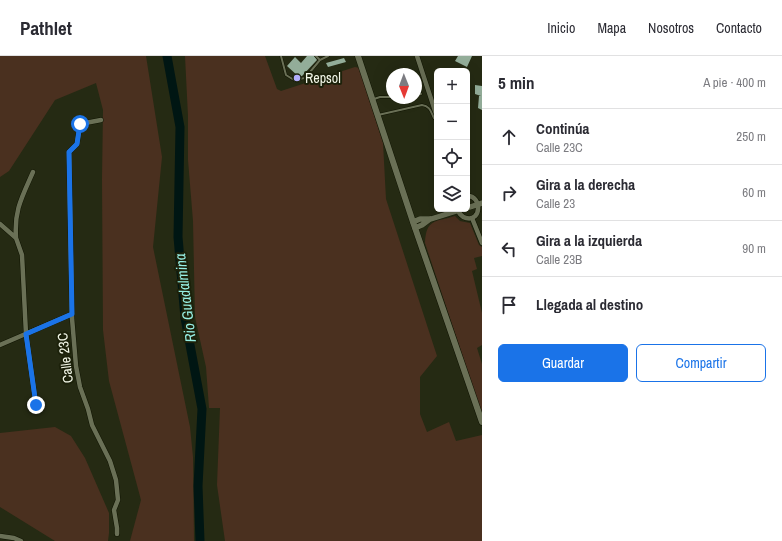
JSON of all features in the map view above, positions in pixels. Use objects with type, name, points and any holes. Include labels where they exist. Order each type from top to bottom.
[{"type":"main road","points":[[358,56],[482,422]]},
{"type":"street","points":[[417,56],[434,114]]},
{"type":"street","name":"Calle 23C","points":[[101,120],[80,124],[77,144],[69,152],[72,314],[76,366],[80,387],[94,432],[110,461],[116,480],[118,500],[114,510],[117,528],[116,534]]},
{"type":"street","points":[[33,172],[18,206],[16,238],[22,255],[26,334],[36,405]]},
{"type":"street","points":[[470,197],[475,198],[481,203]]},
{"type":"street","points":[[470,207],[481,203]]},
{"type":"street","points":[[460,212],[462,216],[468,219],[472,218],[478,214],[481,203]]},
{"type":"street","points":[[414,225],[422,225],[431,219],[454,212]]},
{"type":"street","points":[[472,218],[482,243]]},
{"type":"street","points":[[0,224],[16,238]]},
{"type":"street","points":[[0,345],[72,314]]},
{"type":"street","points":[[0,536],[14,538],[21,541]]},
{"type":"lane","points":[[281,56],[286,75],[294,80],[305,78],[320,60],[328,56]]},
{"type":"lane","points":[[316,56],[320,60]]},
{"type":"lane","points":[[372,100],[380,97],[386,97]]},
{"type":"lane","points":[[377,115],[422,105],[428,107],[434,116]]},
{"type":"shaded area","points":[[0,56],[146,56],[162,157],[153,247],[190,427],[193,457],[194,541],[130,541],[141,500],[109,381],[103,330],[103,110],[96,83],[55,100],[9,171],[0,177]]},
{"type":"shaded area","points":[[185,56],[265,56],[277,89],[281,91],[355,67],[359,68],[383,143],[386,199],[437,356],[420,377],[420,414],[427,432],[449,422],[456,441],[482,435],[482,541],[225,541],[217,485],[220,408],[209,408],[206,367],[195,317],[193,221],[188,160],[188,116]]},
{"type":"shaded area","points":[[455,216],[460,221],[470,223],[479,245],[482,247],[482,256],[474,258],[477,269],[472,271],[482,313],[482,345],[477,348],[482,364],[482,414],[425,243],[427,230],[430,225],[437,221]]},
{"type":"shaded area","points":[[55,427],[71,436],[85,458],[109,513],[108,541],[55,541],[0,507],[0,433]]},
{"type":"building","points":[[307,56],[314,56],[317,60],[302,76],[299,77],[287,66],[295,57],[301,63]]},
{"type":"building","points":[[458,56],[472,56],[467,67],[455,61]]},
{"type":"building","points":[[344,58],[346,62],[328,67],[326,63]]},
{"type":"building","points":[[475,85],[482,86],[482,110],[478,108],[479,96],[481,96],[475,94]]},
{"type":"waterway","name":"Rio Guadalmina","points":[[167,56],[180,127],[178,237],[185,318],[202,409],[198,486],[200,541]]},
{"type":"place","name":"Repsol","points":[[297,78]]},
{"type":"route","points":[[36,405],[26,334],[72,314],[69,152],[77,144],[80,124]]}]
